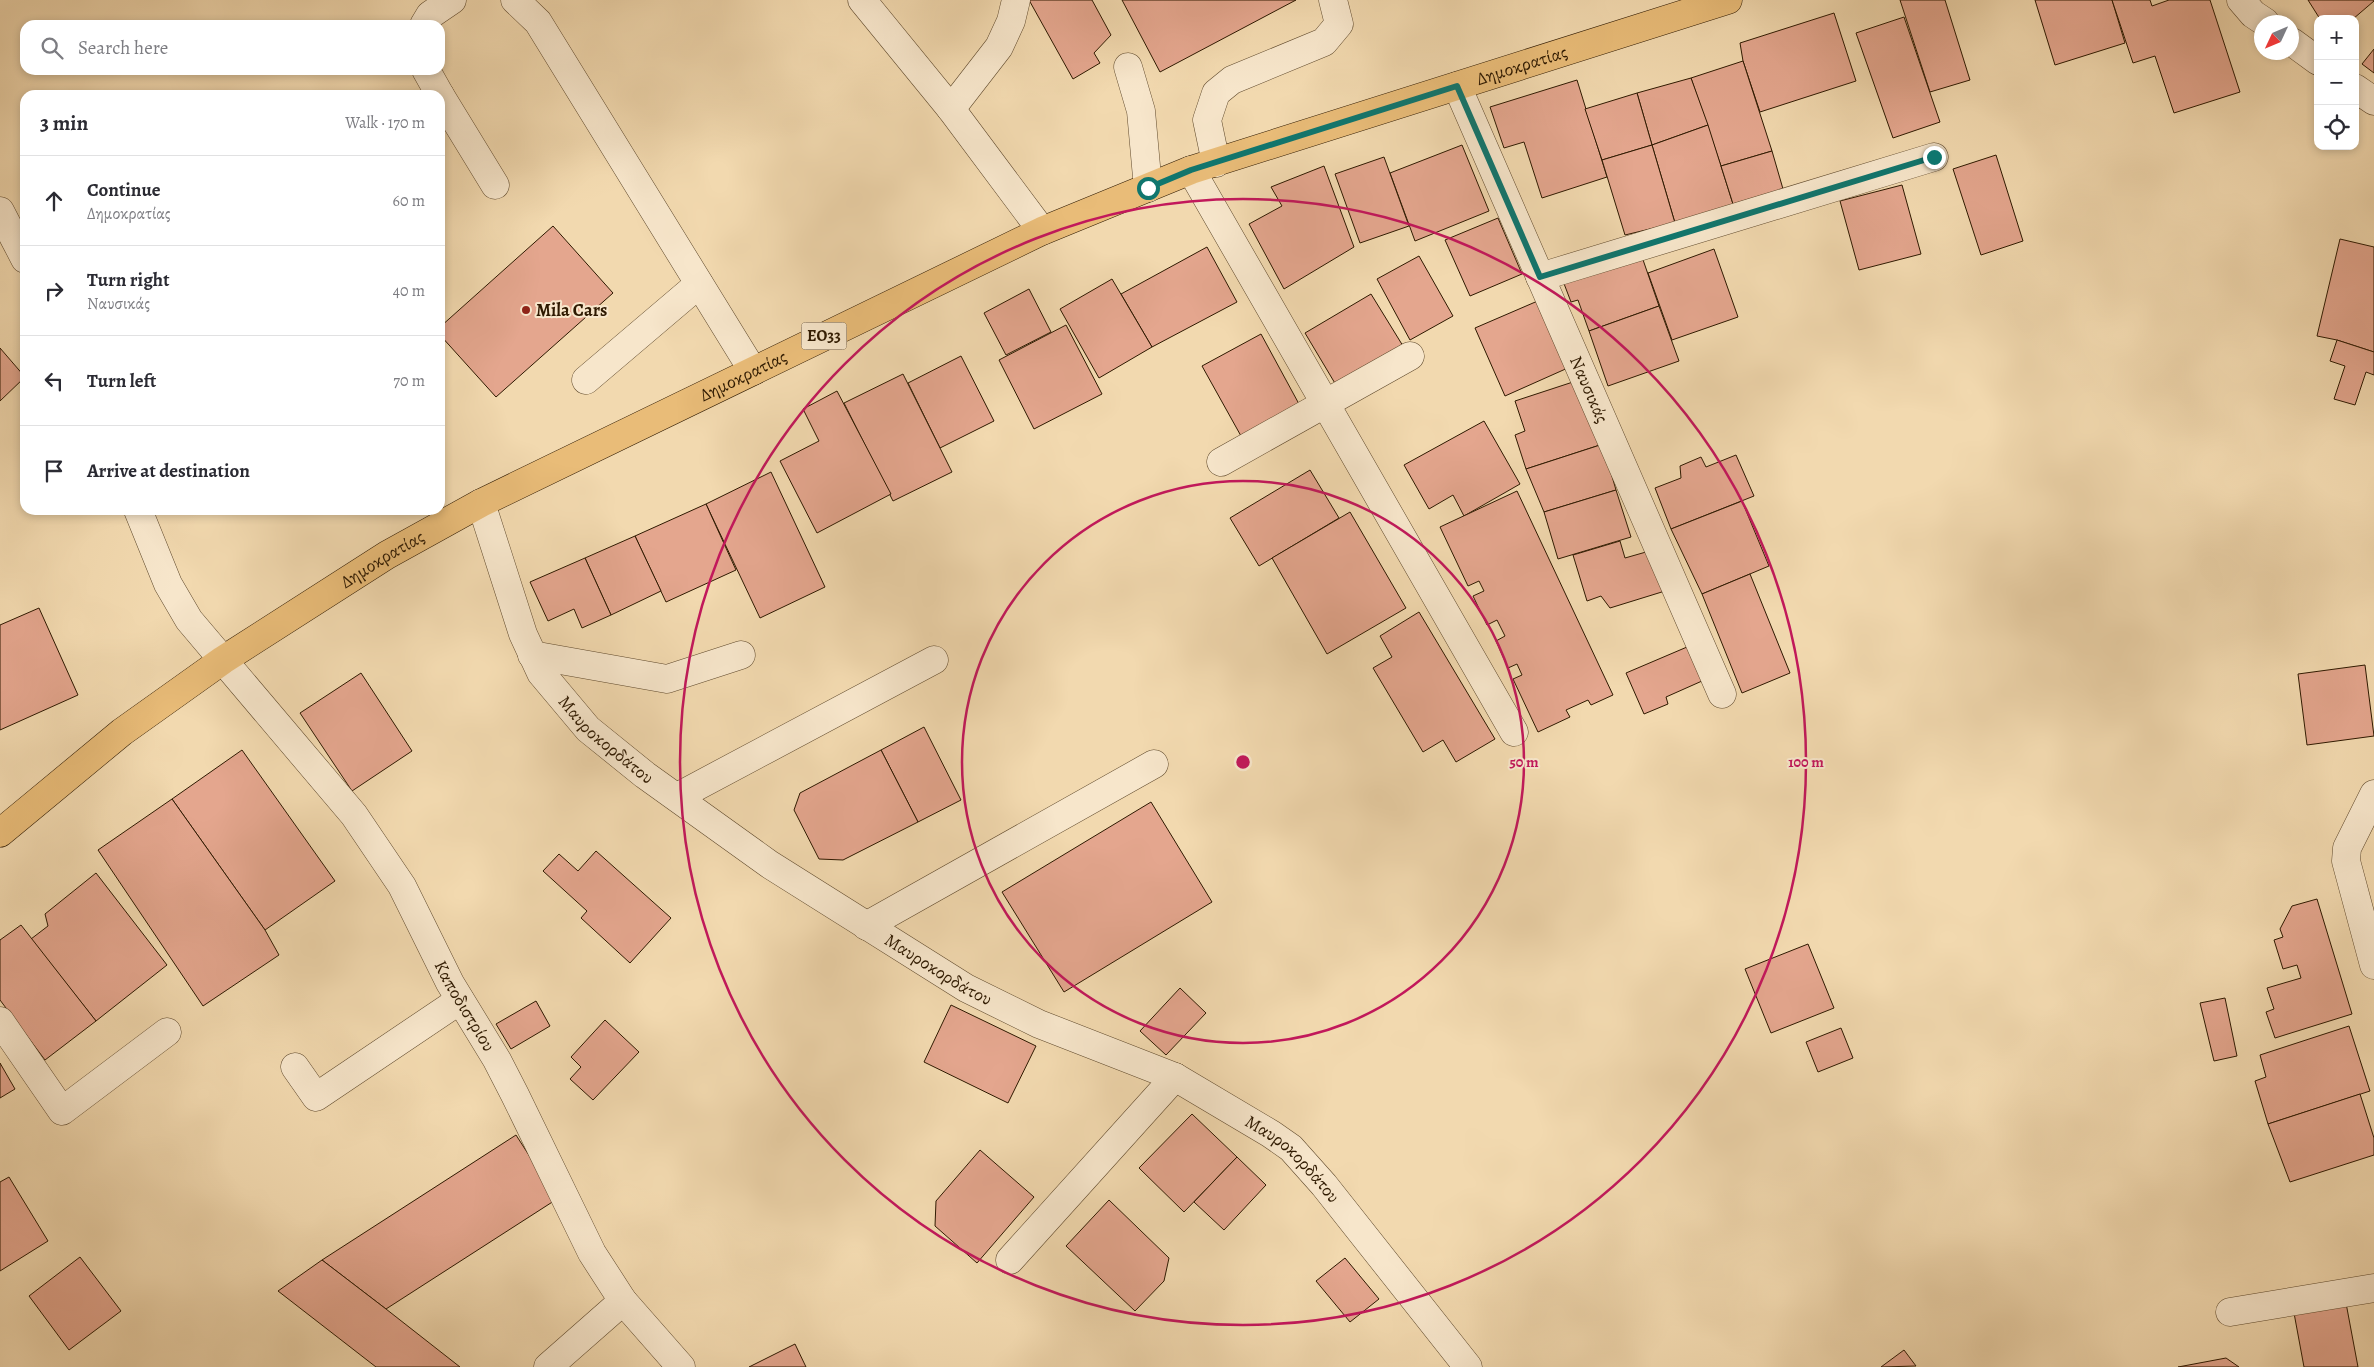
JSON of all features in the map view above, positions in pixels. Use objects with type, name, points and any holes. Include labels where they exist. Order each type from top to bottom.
[{"type":"main road","name":"Δημοκρατίας","points":[[0,833],[122,732],[223,660],[349,579],[481,503],[1042,230],[1203,167],[1728,0]]},
{"type":"street","points":[[427,20],[430,15],[452,0]]},
{"type":"street","points":[[515,0],[538,22],[753,371]]},
{"type":"street","points":[[862,0],[951,109],[1042,230]]},
{"type":"street","points":[[951,109],[999,47],[1011,21],[1016,0]]},
{"type":"street","points":[[1333,0],[1338,24],[1324,42],[1232,80],[1216,93],[1207,120],[1203,167],[1325,404],[1514,732]]},
{"type":"street","points":[[2241,0],[2254,15]]},
{"type":"street","points":[[2299,47],[2317,60]]},
{"type":"street","points":[[1128,67],[1141,111],[1148,188]]},
{"type":"street","points":[[429,75],[437,90]]},
{"type":"street","name":"Ναυσικάς","points":[[1457,86],[1722,694]]},
{"type":"street","points":[[2359,91],[2374,101]]},
{"type":"street","points":[[445,103],[494,186]]},
{"type":"street","points":[[1540,277],[1934,157]]},
{"type":"street","points":[[0,211],[20,249]]},
{"type":"street","points":[[586,380],[699,284]]},
{"type":"street","points":[[1221,462],[1410,356]]},
{"type":"street","name":"Μαυροκορδάτου","points":[[481,503],[532,655],[541,672],[555,691],[588,729],[630,764],[770,864],[966,988],[1002,1007],[1083,1042],[1175,1078],[1271,1134],[1291,1148],[1306,1163],[1468,1367]]},
{"type":"street","name":"Καποδιστρίου","points":[[140,515],[168,584],[188,620],[354,815],[402,886],[460,1000],[497,1060],[592,1253],[623,1301],[681,1367]]},
{"type":"street","points":[[532,655],[666,679],[741,655]]},
{"type":"street","points":[[677,797],[934,660]]},
{"type":"street","points":[[866,926],[1154,764]]},
{"type":"street","points":[[2374,794],[2348,848],[2346,861],[2374,965]]},
{"type":"street","points":[[295,1066],[316,1098],[460,1000]]},
{"type":"street","points":[[0,1021],[62,1111],[168,1032]]},
{"type":"street","points":[[1010,1260],[1175,1078]]},
{"type":"street","points":[[2230,1312],[2374,1288]]},
{"type":"street","points":[[548,1367],[623,1301]]},
{"type":"building","points":[[1029,0],[1092,0],[1111,35],[1094,53],[1100,63],[1073,79]]},
{"type":"building","points":[[1122,0],[1296,0],[1160,72]]},
{"type":"building","points":[[1900,0],[1945,0],[1970,80],[1930,92]]},
{"type":"building","points":[[2035,0],[2112,0],[2125,43],[2055,65]]},
{"type":"building","points":[[2112,0],[2150,0],[2152,6],[2169,0],[2210,0],[2240,92],[2174,113],[2155,56],[2133,63]]},
{"type":"building","points":[[2308,0],[2374,0],[2358,15],[2317,15]]},
{"type":"building","points":[[1834,13],[1856,81],[1760,112],[1743,61],[1740,43]]},
{"type":"building","points":[[1904,17],[1940,122],[1893,138],[1856,33]]},
{"type":"building","points":[[2374,49],[2374,73],[2362,64]]},
{"type":"building","points":[[1743,61],[1772,151],[1721,166],[1691,78]]},
{"type":"building","points":[[1691,78],[1708,125],[1652,145],[1637,93]]},
{"type":"building","points":[[1577,80],[1607,177],[1542,198],[1524,142],[1504,148],[1490,107]]},
{"type":"building","points":[[1637,93],[1652,145],[1602,160],[1585,109]]},
{"type":"building","points":[[1708,125],[1733,204],[1675,223],[1652,145]]},
{"type":"building","points":[[1462,145],[1489,211],[1415,241],[1390,173]]},
{"type":"building","points":[[1652,145],[1675,223],[1625,235],[1602,160]]},
{"type":"building","points":[[1772,151],[1783,189],[1733,204],[1721,166]]},
{"type":"building","points":[[1996,155],[2023,241],[1981,255],[1953,169]]},
{"type":"building","points":[[1384,157],[1409,226],[1360,243],[1335,174]]},
{"type":"building","points":[[1324,166],[1354,247],[1284,289],[1249,224],[1282,206],[1271,187]]},
{"type":"building","points":[[1902,185],[1921,254],[1859,270],[1840,201]]},
{"type":"building","points":[[1498,218],[1522,274],[1470,296],[1445,240]]},
{"type":"building","name":"Mila Cars","points":[[553,226],[613,293],[496,397],[445,341],[445,323]]},
{"type":"building","points":[[2340,239],[2374,247],[2374,352],[2337,340],[2317,336]]},
{"type":"building","points":[[1207,247],[1237,302],[1152,347],[1121,294]]},
{"type":"building","points":[[1714,249],[1738,317],[1672,340],[1648,273]]},
{"type":"building","points":[[1641,254],[1659,306],[1589,331],[1578,300],[1571,302],[1563,281]]},
{"type":"building","points":[[1419,256],[1453,316],[1410,340],[1377,279]]},
{"type":"building","points":[[1112,279],[1152,347],[1099,378],[1060,309]]},
{"type":"building","points":[[1029,289],[1051,332],[1006,355],[984,313]]},
{"type":"building","points":[[1371,294],[1403,346],[1336,385],[1305,333]]},
{"type":"building","points":[[1540,300],[1570,367],[1505,396],[1475,328]]},
{"type":"building","points":[[1659,306],[1679,361],[1608,386],[1589,331]]},
{"type":"building","points":[[1066,325],[1102,394],[1034,429],[999,360]]},
{"type":"building","points":[[1261,334],[1299,404],[1241,436],[1202,366]]},
{"type":"building","points":[[2337,340],[2374,352],[2374,375],[2366,372],[2355,405],[2334,399],[2345,366],[2330,361]]},
{"type":"building","points":[[0,348],[20,371],[20,382],[0,401]]},
{"type":"building","points":[[961,356],[994,421],[940,448],[908,383]]},
{"type":"building","points":[[903,374],[952,472],[893,501],[844,403]]},
{"type":"building","points":[[1579,380],[1600,445],[1526,469],[1515,435],[1525,431],[1515,401]]},
{"type":"building","points":[[837,391],[891,494],[817,533],[780,461],[819,441],[803,409]]},
{"type":"building","points":[[1484,421],[1520,484],[1464,516],[1453,495],[1429,509],[1404,465]]},
{"type":"building","points":[[1602,442],[1616,490],[1544,512],[1526,469],[1600,445]]},
{"type":"building","points":[[1736,455],[1754,496],[1671,529],[1655,488],[1681,478],[1680,466],[1701,457],[1706,467]]},
{"type":"building","points":[[1310,470],[1339,518],[1259,566],[1230,518]]},
{"type":"building","points":[[771,472],[825,587],[760,618],[706,504]]},
{"type":"building","points":[[1616,490],[1631,537],[1558,559],[1544,512]]},
{"type":"building","points":[[1517,491],[1613,695],[1591,705],[1588,700],[1566,710],[1570,717],[1538,732],[1513,679],[1522,675],[1517,664],[1508,668],[1496,641],[1505,636],[1497,620],[1487,625],[1473,596],[1484,591],[1479,581],[1468,586],[1440,527]]},
{"type":"building","points":[[1742,501],[1769,566],[1702,594],[1671,529]]},
{"type":"building","points":[[706,504],[736,570],[666,602],[635,536]]},
{"type":"building","points":[[1350,512],[1406,608],[1327,654],[1272,558]]},
{"type":"building","points":[[635,536],[661,591],[611,615],[585,558]]},
{"type":"building","points":[[1620,541],[1625,558],[1653,550],[1665,591],[1610,608],[1601,596],[1587,601],[1573,555]]},
{"type":"building","points":[[585,558],[611,615],[582,628],[574,609],[548,621],[530,582]]},
{"type":"building","points":[[1750,574],[1790,673],[1742,693],[1702,594]]},
{"type":"building","points":[[39,608],[78,695],[0,730],[0,625]]},
{"type":"building","points":[[1419,612],[1495,739],[1456,762],[1443,740],[1423,752],[1373,668],[1392,657],[1380,636]]},
{"type":"building","points":[[1687,647],[1702,681],[1666,697],[1668,704],[1644,714],[1626,673]]},
{"type":"building","points":[[2365,665],[2374,736],[2307,745],[2298,674]]},
{"type":"building","points":[[361,673],[412,751],[352,791],[300,713]]},
{"type":"building","points":[[924,727],[961,800],[918,822],[881,750]]},
{"type":"building","points":[[242,750],[335,881],[265,930],[172,799]]},
{"type":"building","points":[[881,750],[918,822],[843,860],[819,859],[794,810],[800,793]]},
{"type":"building","points":[[172,799],[265,930],[279,955],[203,1006],[98,850]]},
{"type":"building","points":[[1151,802],[1212,902],[1064,992],[1002,892]]},
{"type":"building","points":[[596,851],[671,918],[630,963],[581,918],[587,911],[543,871],[559,854],[578,871]]},
{"type":"building","points":[[96,873],[167,965],[96,1021],[31,939],[48,926],[45,914]]},
{"type":"building","points":[[2317,899],[2352,1014],[2275,1038],[2266,1012],[2274,1009],[2267,988],[2301,978],[2297,965],[2283,969],[2274,940],[2283,937],[2280,929],[2292,906]]},
{"type":"building","points":[[21,925],[96,1021],[45,1060],[0,1000],[0,940]]},
{"type":"building","points":[[1808,944],[1834,1008],[1771,1033],[1745,969]]},
{"type":"building","points":[[1180,988],[1206,1013],[1166,1055],[1140,1031]]},
{"type":"building","points":[[2225,998],[2237,1056],[2214,1061],[2200,1003]]},
{"type":"building","points":[[536,1001],[550,1026],[511,1049],[496,1024]]},
{"type":"building","points":[[951,1005],[1036,1046],[1008,1103],[924,1062]]},
{"type":"building","points":[[605,1020],[639,1052],[593,1100],[570,1079],[581,1067],[571,1057]]},
{"type":"building","points":[[2349,1026],[2370,1091],[2268,1124],[2255,1081],[2266,1077],[2260,1055]]},
{"type":"building","points":[[1841,1028],[1853,1058],[1818,1072],[1806,1042]]},
{"type":"building","points":[[0,1063],[15,1089],[0,1098]]},
{"type":"building","points":[[2360,1094],[2374,1138],[2374,1155],[2290,1182],[2268,1124]]},
{"type":"building","points":[[1192,1114],[1237,1157],[1184,1212],[1139,1168]]},
{"type":"building","points":[[516,1135],[557,1199],[386,1309],[322,1260]]},
{"type":"building","points":[[980,1150],[1034,1197],[977,1263],[935,1226],[936,1201]]},
{"type":"building","points":[[1237,1157],[1266,1185],[1224,1230],[1194,1202]]},
{"type":"building","points":[[9,1177],[48,1241],[0,1271],[0,1182]]},
{"type":"building","points":[[1109,1200],[1169,1258],[1164,1281],[1135,1311],[1066,1246]]},
{"type":"building","points":[[80,1257],[121,1311],[69,1350],[29,1296]]},
{"type":"building","points":[[1345,1258],[1379,1299],[1350,1322],[1316,1281]]},
{"type":"building","points":[[322,1260],[460,1367],[376,1367],[278,1291]]},
{"type":"building","points":[[2346,1303],[2358,1367],[2304,1367],[2294,1313]]},
{"type":"building","points":[[795,1344],[806,1367],[749,1367]]},
{"type":"building","points":[[1904,1350],[1916,1366],[1881,1367]]},
{"type":"building","points":[[2226,1358],[2239,1367],[2178,1367]]},
{"type":"place","name":"Mila Cars","points":[[526,310]]},
{"type":"route","points":[[1148,188],[1191,170],[1457,86],[1540,277],[1934,157]]}]
